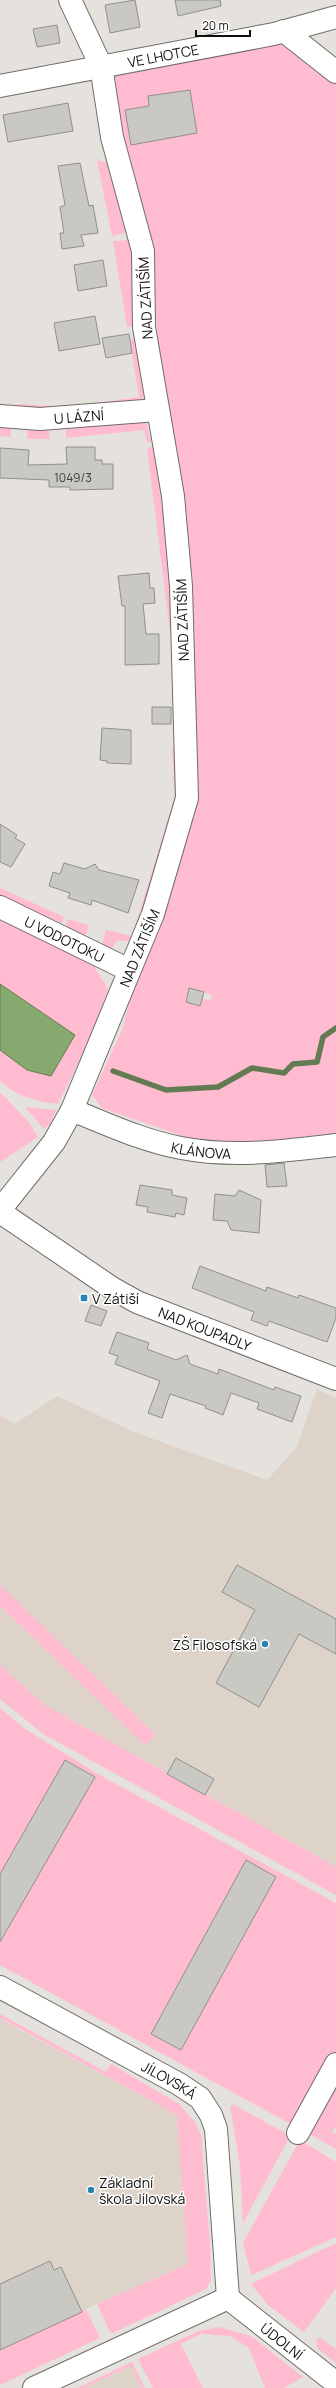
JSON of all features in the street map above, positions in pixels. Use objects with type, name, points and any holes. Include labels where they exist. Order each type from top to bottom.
[{"type":"street","name":"NAD ZÁTIŠÍM","points":[[0,1211],[54,1142],[72,1110],[152,914],[187,798],[181,586],[173,496],[157,410],[144,327],[143,251],[112,137],[101,66],[70,0]]},
{"type":"street","name":"VE LHOTCE","points":[[0,86],[284,31],[336,18]]},
{"type":"street","points":[[284,31],[336,72]]},
{"type":"street","name":"U LÁZNÍ","points":[[0,416],[40,419],[157,410]]},
{"type":"street","name":"U VODOTOKU","points":[[0,907],[129,970]]},
{"type":"street","name":"KLÁNOVA","points":[[72,1110],[134,1134],[180,1148],[230,1154],[278,1152],[336,1145]]},
{"type":"street","name":"NAD KOUPADLY","points":[[0,1211],[112,1288],[137,1302],[336,1379]]},
{"type":"street","name":"JÍLOVSKÁ","points":[[0,1987],[165,2077],[200,2098],[211,2115],[216,2129],[228,2298]]},
{"type":"street","points":[[298,2133],[336,2064]]},
{"type":"street","points":[[34,2388],[228,2298]]},
{"type":"street","name":"ÚDOLNÍ","points":[[228,2298],[336,2383]]},
{"type":"shaded area","points":[[285,40],[336,79],[336,1138],[211,1146],[102,1108],[92,1095],[123,1028],[131,996],[173,887],[194,788],[151,250],[119,123],[111,76]],"holes":[[[190,988],[212,995],[211,1001],[202,998],[200,1006],[186,1001]]]},
{"type":"shaded area","points":[[97,160],[109,163],[129,232],[112,236]]},
{"type":"shaded area","points":[[133,240],[137,326],[127,327],[113,241]]},
{"type":"shaded area","points":[[137,339],[143,397],[137,407],[18,408],[18,404],[67,407],[139,397],[130,340]]},
{"type":"shaded area","points":[[146,422],[151,442],[147,443],[144,430],[66,438],[66,430],[82,427],[83,424]]},
{"type":"shaded area","points":[[0,426],[11,429],[11,437],[0,436]]},
{"type":"shaded area","points":[[28,426],[49,427],[50,439],[27,439]]},
{"type":"shaded area","points":[[153,447],[164,502],[170,558],[175,671],[147,448]]},
{"type":"shaded area","points":[[172,748],[176,750],[178,796],[142,917],[132,940],[116,941],[109,954],[101,948],[106,930],[132,936],[175,797]]},
{"type":"shaded area","points":[[0,888],[64,917],[62,923],[17,905],[0,901]]},
{"type":"shaded area","points":[[0,914],[89,959],[108,989],[92,1035],[58,1104],[42,1102],[27,1097],[13,1091],[0,1081],[0,1050],[27,1070],[51,1076],[75,1036],[0,984]]},
{"type":"shaded area","points":[[68,919],[89,925],[85,937],[64,930]]},
{"type":"shaded area","points":[[0,984],[75,1035],[51,1076],[27,1070],[0,1050]]},
{"type":"shaded area","points":[[0,1092],[28,1121],[38,1137],[0,1162]]},
{"type":"shaded area","points":[[25,1107],[56,1110],[50,1124],[44,1129]]},
{"type":"shaded area","points":[[317,1389],[336,1398],[336,1867],[45,1705],[0,1665],[0,1415],[15,1424],[57,1396],[134,1432],[267,1480],[297,1447]]},
{"type":"shaded area","points":[[0,1585],[156,1735],[145,1745],[0,1606]]},
{"type":"shaded area","points":[[0,1665],[45,1705],[336,1867],[336,1895],[43,1734],[0,1699]]},
{"type":"shaded area","points":[[0,1708],[24,1728],[96,1773],[336,1903],[336,2053],[296,2127],[0,1965],[0,1942],[94,1777],[65,1760],[0,1874]],"holes":[[[246,1861],[275,1877],[181,2050],[152,2034]]]},
{"type":"shaded area","points":[[0,2014],[106,2072],[111,2064],[179,2104],[195,2122],[201,2135],[210,2243],[211,2280],[206,2289],[113,2333],[110,2332],[97,2304],[188,2264],[177,2115],[0,2018]]},
{"type":"shaded area","name":"Základní škola Jílovská","points":[[0,2019],[177,2115],[188,2264],[97,2304],[0,2350]]},
{"type":"shaded area","points":[[336,2073],[336,2126],[332,2132],[336,2134],[336,2149],[304,2131]]},
{"type":"shaded area","points":[[233,2104],[290,2136],[243,2223],[240,2165],[230,2107]]},
{"type":"shaded area","points":[[300,2140],[336,2162],[336,2237],[251,2275],[243,2243]]},
{"type":"shaded area","points":[[336,2243],[336,2288],[304,2332],[268,2305],[251,2284]]},
{"type":"shaded area","points":[[86,2309],[100,2338],[0,2385],[0,2349]]},
{"type":"shaded area","points":[[219,2327],[251,2336],[303,2377],[284,2388],[265,2388],[249,2348],[230,2336],[201,2334],[181,2344],[203,2388],[153,2388],[138,2359],[199,2331]]},
{"type":"shaded area","points":[[319,2337],[336,2349],[336,2363],[317,2348],[316,2341]]},
{"type":"shaded area","points":[[132,2362],[145,2388],[142,2388],[131,2366],[84,2388],[77,2388]]},
{"type":"shaded area","points":[[132,2366],[142,2388],[84,2388]]},
{"type":"building","points":[[135,0],[140,27],[110,33],[105,5]]},
{"type":"building","points":[[175,0],[220,0],[221,6],[178,16]]},
{"type":"building","points":[[57,25],[60,43],[37,47],[33,29]]},
{"type":"building","points":[[190,90],[197,133],[131,145],[125,110],[149,106],[148,96]]},
{"type":"building","points":[[68,103],[73,131],[8,142],[3,115]]},
{"type":"building","points":[[80,163],[89,206],[93,205],[98,233],[81,235],[84,246],[62,249],[60,233],[64,233],[60,207],[65,205],[58,166]]},
{"type":"building","points":[[103,260],[107,286],[78,291],[74,265]]},
{"type":"building","points":[[95,316],[100,344],[59,351],[54,323]]},
{"type":"building","points":[[129,334],[132,353],[106,358],[102,338]]},
{"type":"building","points":[[66,447],[95,447],[95,460],[102,460],[102,464],[113,464],[113,489],[70,490],[70,487],[49,487],[49,480],[0,478],[0,448],[29,450],[28,465],[67,464]]},
{"type":"building","points":[[149,573],[150,588],[154,588],[155,603],[143,604],[146,634],[159,634],[159,664],[125,665],[125,606],[122,606],[118,576]]},
{"type":"building","points":[[152,707],[171,707],[171,724],[152,724]]},
{"type":"building","points":[[102,728],[131,730],[131,764],[107,763],[107,761],[100,760]]},
{"type":"building","points":[[0,824],[17,835],[15,838],[25,844],[11,867],[0,862]]},
{"type":"building","points":[[64,863],[85,869],[95,864],[99,870],[139,880],[128,913],[92,900],[91,905],[68,898],[70,893],[49,886],[53,872],[60,874]]},
{"type":"building","points":[[189,988],[204,992],[200,1006],[186,1002]]},
{"type":"building","points":[[284,1163],[287,1186],[267,1187],[265,1165]]},
{"type":"building","points":[[140,1185],[172,1190],[172,1195],[187,1198],[184,1215],[176,1213],[175,1217],[147,1212],[148,1207],[136,1205]]},
{"type":"building","points":[[239,1190],[261,1200],[259,1233],[231,1230],[227,1221],[213,1220],[215,1194],[235,1196]]},
{"type":"building","points":[[200,1266],[266,1291],[267,1287],[298,1298],[299,1295],[336,1308],[336,1318],[327,1342],[269,1321],[267,1326],[251,1320],[254,1312],[192,1288]]},
{"type":"building","points":[[91,1305],[107,1311],[101,1326],[85,1321]]},
{"type":"building","points":[[117,1332],[149,1343],[147,1349],[176,1360],[187,1355],[190,1364],[218,1374],[219,1369],[274,1390],[275,1387],[301,1396],[292,1422],[257,1409],[259,1403],[231,1393],[223,1415],[205,1408],[206,1406],[170,1394],[162,1418],[148,1413],[160,1381],[115,1364],[118,1356],[109,1353]]},
{"type":"building","name":"ZŠ Filosofská","points":[[237,1565],[336,1619],[336,1654],[299,1634],[259,1707],[216,1683],[255,1610],[222,1592]]},
{"type":"building","points":[[176,1758],[214,1779],[205,1795],[167,1774]]},
{"type":"building","points":[[65,1760],[95,1777],[0,1942],[0,1874]]},
{"type":"building","points":[[246,1860],[276,1877],[181,2050],[151,2034]]},
{"type":"building","points":[[50,2261],[54,2270],[61,2267],[82,2312],[0,2350],[0,2284]]},
{"type":"waterway","points":[[288,1069],[293,1064],[317,1062],[323,1037],[336,1028]]},
{"type":"waterway","points":[[113,1071],[166,1090],[218,1087],[252,1068],[284,1073],[286,1071]]},
{"type":"place","name":"V Zátiší","points":[[84,1298]]},
{"type":"place","name":"ZŠ Filosofská","points":[[265,1644]]},
{"type":"place","name":"Základní škola Jílovská","points":[[91,2190]]}]
